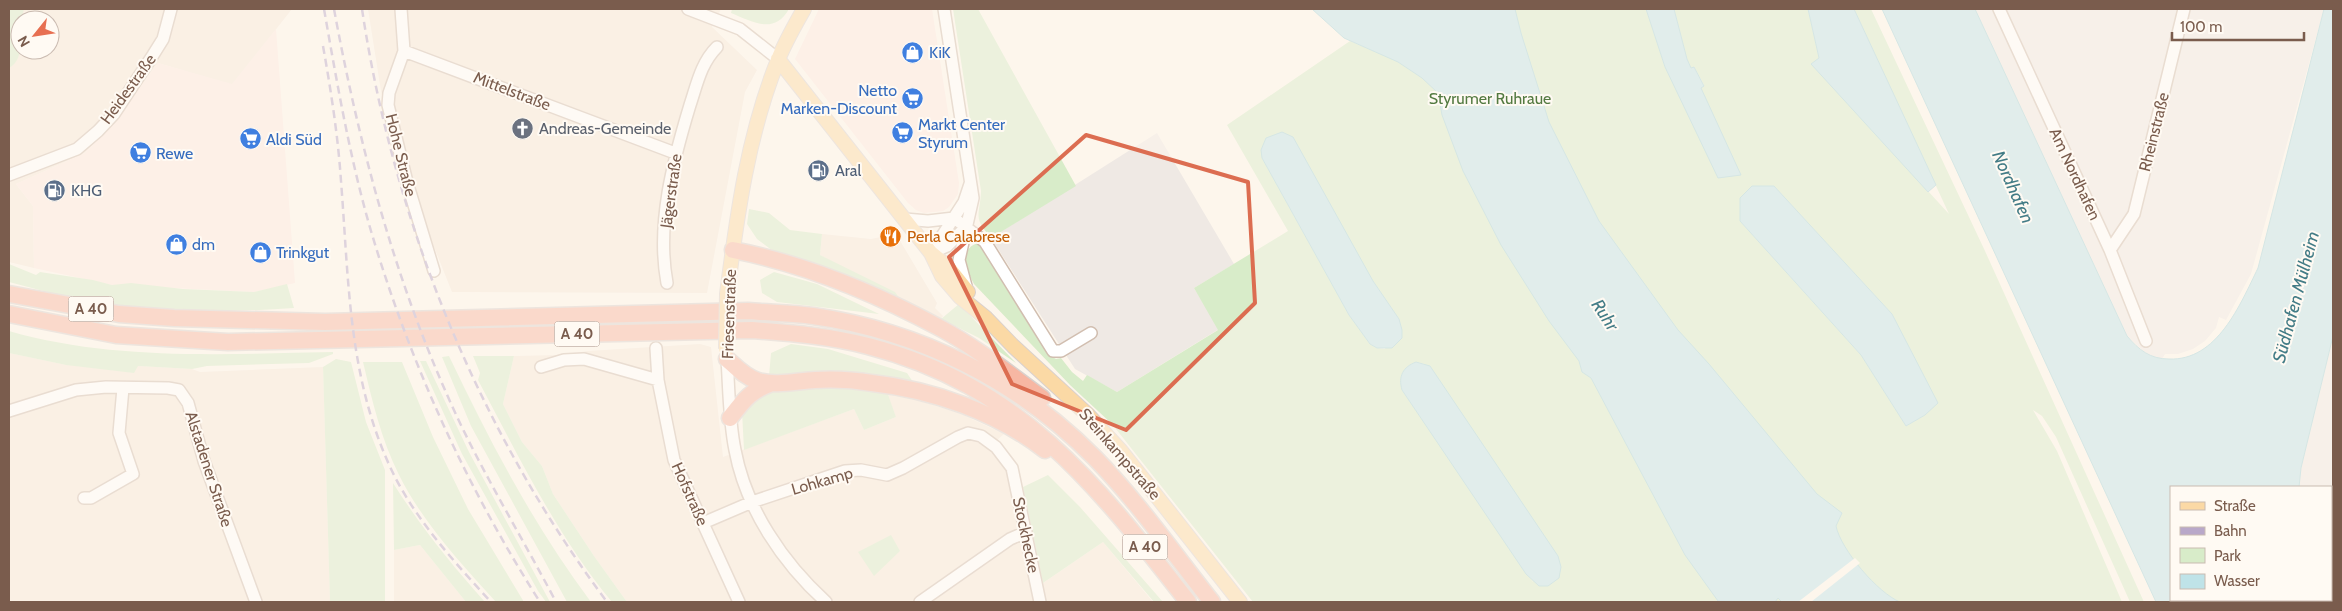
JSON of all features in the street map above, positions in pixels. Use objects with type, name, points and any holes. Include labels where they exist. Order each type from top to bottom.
[{"type":"highway","points":[[733,250],[803,269],[869,294],[942,329],[990,359],[1043,398],[1072,426],[1096,459]]},
{"type":"highway","name":"A 40","points":[[9,294],[119,314],[174,318],[325,322],[748,312],[812,316],[873,328],[926,345],[985,373],[1030,402],[1096,459],[1138,508],[1212,602]]},
{"type":"highway","name":"A 40","points":[[9,314],[116,335],[228,342],[684,330],[752,330],[811,335],[868,346],[920,362],[974,389],[1019,416],[1058,449],[1100,492],[1188,602]]},
{"type":"highway","points":[[726,354],[749,377],[772,383]]},
{"type":"highway","points":[[730,418],[757,388],[772,383],[816,380],[872,383],[931,394],[977,410],[1036,443],[1100,492]]},
{"type":"main road","name":"Friesenstraße","points":[[726,354],[727,294],[744,180],[762,109],[778,59],[804,9]]},
{"type":"main road","name":"Steinkampstraße","points":[[778,59],[931,253],[942,276],[960,297],[986,318],[1013,346],[1088,415],[1121,451],[1240,602]]},
{"type":"main road","name":"Steinkampstraße","points":[[931,253],[948,267],[986,318]]},
{"type":"street","name":"Heidestraße","points":[[9,176],[77,149],[98,131],[114,114],[163,39],[171,9]]},
{"type":"street","name":"Hohe Straße","points":[[401,9],[404,51],[389,94],[388,105],[407,182],[434,271]]},
{"type":"street","name":"Steinkampstraße","points":[[688,9],[701,11],[740,30],[778,59]]},
{"type":"street","points":[[944,9],[973,198],[959,260],[961,273],[968,292]]},
{"type":"street","name":"Am Nordhafen","points":[[1999,9],[2110,250],[2146,341]]},
{"type":"street","name":"Rheinstraße","points":[[2110,250],[2134,214],[2184,9]]},
{"type":"street","name":"Jägerstraße","points":[[667,283],[663,261],[667,202],[675,154],[702,66],[717,47]]},
{"type":"street","name":"Mittelstraße","points":[[404,51],[675,154]]},
{"type":"street","points":[[931,253],[964,202],[970,182]]},
{"type":"street","points":[[905,219],[928,221],[954,218],[985,242],[1053,351],[1061,351],[1091,333]]},
{"type":"street","points":[[931,253],[947,246],[966,227]]},
{"type":"street","name":"Hofstraße","points":[[656,348],[658,380],[674,460],[739,602]]},
{"type":"street","name":"Friesenstraße","points":[[726,354],[730,418],[738,465],[752,502],[767,532],[785,558],[810,588],[826,602]]},
{"type":"street","points":[[541,367],[564,360],[584,359],[658,380]]},
{"type":"street","points":[[84,498],[91,498],[133,474],[119,433],[123,388]]},
{"type":"street","name":"Alstadener Straße","points":[[9,411],[76,390],[123,388],[168,388],[179,390],[185,396],[210,479],[256,602]]},
{"type":"street","name":"Lohkamp","points":[[703,523],[752,502],[845,471],[861,470],[887,474],[903,468],[968,433],[981,436],[996,447],[1012,468]]},
{"type":"street","name":"Stockhecke","points":[[1012,468],[1040,602]]},
{"type":"street","points":[[920,602],[1010,538],[1026,532]]},
{"type":"highlighted area","points":[[1086,135],[1248,182],[1255,303],[1126,430],[1012,384],[949,257]]},
{"type":"shaded area","points":[[9,9],[292,9],[232,85],[158,63],[117,119],[85,153],[16,184],[33,206],[34,268],[9,262]]},
{"type":"shaded area","points":[[368,9],[721,9],[712,27],[757,70],[745,92],[707,293],[452,292],[393,144],[381,91]]},
{"type":"shaded area","points":[[819,9],[932,9],[959,183],[958,194],[949,207],[943,211],[924,213],[916,210],[908,203],[795,59]]},
{"type":"shaded area","points":[[1975,9],[2324,9],[2251,274],[2226,320],[2219,317],[2216,328],[2205,341],[2193,349],[2178,354],[2165,354],[2162,359],[2148,356],[2127,336]]},
{"type":"shaded area","points":[[276,29],[295,283],[254,292],[112,285],[34,268],[33,206],[16,184],[85,153],[117,119],[158,63],[232,84]]},
{"type":"shaded area","points":[[1157,133],[1234,264],[1194,288],[1219,329],[1117,392],[1075,369],[991,238]]},
{"type":"shaded area","points":[[822,234],[871,239],[896,234],[937,303],[935,308],[943,316],[941,319],[820,255]]},
{"type":"shaded area","points":[[2333,336],[2333,602],[2293,602],[2332,601],[2332,486],[2299,486],[2301,468]]},
{"type":"shaded area","points":[[700,344],[711,347],[723,457],[854,409],[864,430],[896,417],[887,394],[907,397],[959,413],[1004,434],[988,448],[998,456],[1007,472],[1033,590],[1103,542],[1153,602],[627,602],[553,494],[542,466],[522,442],[503,404],[514,356],[560,355],[588,351]]},
{"type":"shaded area","points":[[9,353],[66,365],[138,366],[192,369],[200,372],[323,367],[330,602],[9,602]]},
{"type":"shaded area","points":[[420,545],[466,602],[394,602],[394,550]]},
{"type":"green space","points":[[9,9],[24,9],[10,10],[10,60],[17,60],[9,68]]},
{"type":"green space","points":[[732,9],[789,9],[777,22],[763,24],[755,23],[731,13]]},
{"type":"green space","points":[[953,9],[978,9],[1076,186],[991,238],[979,220],[981,191]]},
{"type":"green space","points":[[1320,9],[1646,9],[1665,67],[1701,87],[1704,85],[1694,67],[1691,69],[1687,59],[1674,9],[1808,9],[1819,58],[1812,64],[1949,214],[1854,9],[1871,9],[1985,251],[2144,602],[2130,602],[2056,437],[2042,416],[2033,410],[2057,451],[2122,602],[1253,602],[1112,424],[1070,385],[974,284],[967,267],[966,255],[972,246],[978,243],[1049,355],[1056,359],[1061,358],[1072,372],[1083,381],[1087,375],[1117,392],[1218,330],[1194,288],[1288,231],[1227,125],[1350,41],[1381,54]],"holes":[[[1262,158],[1373,281],[1399,319],[1385,349],[1377,348],[1370,344],[1349,315]],[[1752,186],[1774,186],[1892,314],[1937,402],[1925,415],[1906,426],[1861,355],[1740,221],[1740,198]],[[1416,362],[1424,364],[1533,582],[1402,390],[1411,364]]]},
{"type":"green space","points":[[749,209],[769,213],[790,230],[822,234],[820,255],[895,292],[900,299],[773,251],[757,239],[747,224]]},
{"type":"green space","points":[[9,264],[36,275],[40,272],[93,280],[112,285],[131,283],[183,289],[254,292],[287,284],[294,308],[231,311],[188,310],[146,308],[96,302],[9,282]]},
{"type":"green space","points":[[774,272],[817,284],[879,314],[777,302],[762,293],[760,280]]},
{"type":"green space","points":[[959,304],[1016,363],[979,338],[941,319]]},
{"type":"green space","points":[[9,331],[48,341],[88,347],[170,354],[333,352],[333,354],[309,363],[207,366],[192,369],[138,366],[134,373],[66,365],[9,353]]},
{"type":"green space","points":[[791,344],[828,349],[907,373],[915,385],[769,376],[771,353]]},
{"type":"green space","points":[[449,356],[480,420],[514,483],[551,544],[591,602],[567,602],[471,426],[442,357]]},
{"type":"green space","points":[[473,356],[514,356],[503,404],[522,442],[542,466],[553,494],[627,602],[612,602],[592,577],[556,523],[523,466],[478,380],[480,373]]},
{"type":"green space","points":[[336,359],[351,362],[366,422],[385,470],[385,602],[330,602],[323,367]]},
{"type":"green space","points":[[420,361],[426,361],[469,452],[550,602],[546,602],[538,591],[462,454]]},
{"type":"green space","points":[[363,362],[402,362],[433,437],[468,509],[524,602],[496,602],[456,557],[419,509],[399,475],[387,448]]},
{"type":"green space","points":[[821,387],[886,389],[896,417],[864,430],[854,409],[744,450],[742,412],[756,396],[770,392]]},
{"type":"green space","points":[[1048,475],[1080,507],[1163,602],[1154,602],[1103,542],[1043,583],[1023,487]]},
{"type":"green space","points":[[393,483],[437,545],[485,602],[466,602],[420,545],[394,550]]},
{"type":"green space","points":[[891,535],[900,551],[874,576],[858,552]]},
{"type":"water","name":"Styrumer Ruhraue","points":[[1312,9],[1515,9],[1549,122],[1599,221],[1678,330],[1709,364],[1817,494],[1842,513],[1836,526],[1839,536],[1862,570],[1881,590],[1900,602],[1782,602],[1778,598],[1775,602],[1718,601],[1685,555],[1591,378],[1582,372],[1579,361],[1549,321],[1501,245],[1463,171],[1442,115],[1438,93],[1422,78],[1398,62],[1344,38]]},
{"type":"water","points":[[1646,9],[1674,9],[1687,59],[1691,68],[1694,67],[1704,86],[1701,88],[1741,175],[1718,178],[1665,67]]},
{"type":"water","points":[[1808,9],[1854,9],[1936,185],[1928,192],[1811,64],[1819,58]]},
{"type":"water","points":[[1882,9],[1975,9],[2127,336],[2145,353],[2162,359],[2169,359],[2186,357],[2201,351],[2214,341],[2235,314],[2258,268],[2324,9],[2333,9],[2333,336],[2301,468],[2299,486],[2170,486],[2170,601],[2293,602],[2156,602]]},
{"type":"water","points":[[1282,132],[1293,137],[1373,281],[1399,319],[1402,338],[1392,348],[1377,348],[1370,344],[1349,315],[1262,158],[1261,150],[1266,138]]},
{"type":"water","points":[[1752,186],[1774,186],[1892,314],[1938,403],[1925,415],[1906,426],[1861,355],[1740,221],[1740,198]]},
{"type":"water","points":[[1416,362],[1430,366],[1558,556],[1561,567],[1559,578],[1548,586],[1539,586],[1526,574],[1402,390],[1401,376],[1405,369]]},
{"type":"pier","points":[[1855,558],[1860,563],[1811,602],[1798,602]]},
{"type":"railway","points":[[324,9],[344,121],[357,176],[371,231],[403,328],[442,422],[464,468],[488,514],[540,602]]},
{"type":"railway","points":[[334,9],[367,162],[396,262],[413,311],[432,360],[465,433],[556,602]]},
{"type":"railway","points":[[362,9],[376,89],[396,168],[420,245],[448,321],[481,395],[519,466],[561,536],[607,602]]},
{"type":"railway","points":[[323,46],[338,147],[353,330],[367,402],[378,438],[393,473],[413,508],[438,541],[491,602]]},
{"type":"place","name":"KiK","points":[[913,52]]},
{"type":"place","name":"Netto Marken-Discount","points":[[913,99]]},
{"type":"place","name":"Andreas-Gemeinde","points":[[523,128]]},
{"type":"place","name":"Markt Center Styrum","points":[[902,133]]},
{"type":"place","name":"Aldi Süd","points":[[250,139]]},
{"type":"place","name":"Rewe","points":[[140,153]]},
{"type":"place","name":"Aral","points":[[819,170]]},
{"type":"place","name":"KHG","points":[[55,190]]},
{"type":"place","name":"Perla Calabrese","points":[[891,236]]},
{"type":"place","name":"dm","points":[[176,244]]},
{"type":"place","name":"Trinkgut","points":[[260,252]]},
{"type":"water label","name":"Nordhafen","points":[[2013,187]]},
{"type":"water label","name":"Südhafen Mülheim","points":[[2296,297]]},
{"type":"water label","name":"Ruhr","points":[[1605,315]]}]
